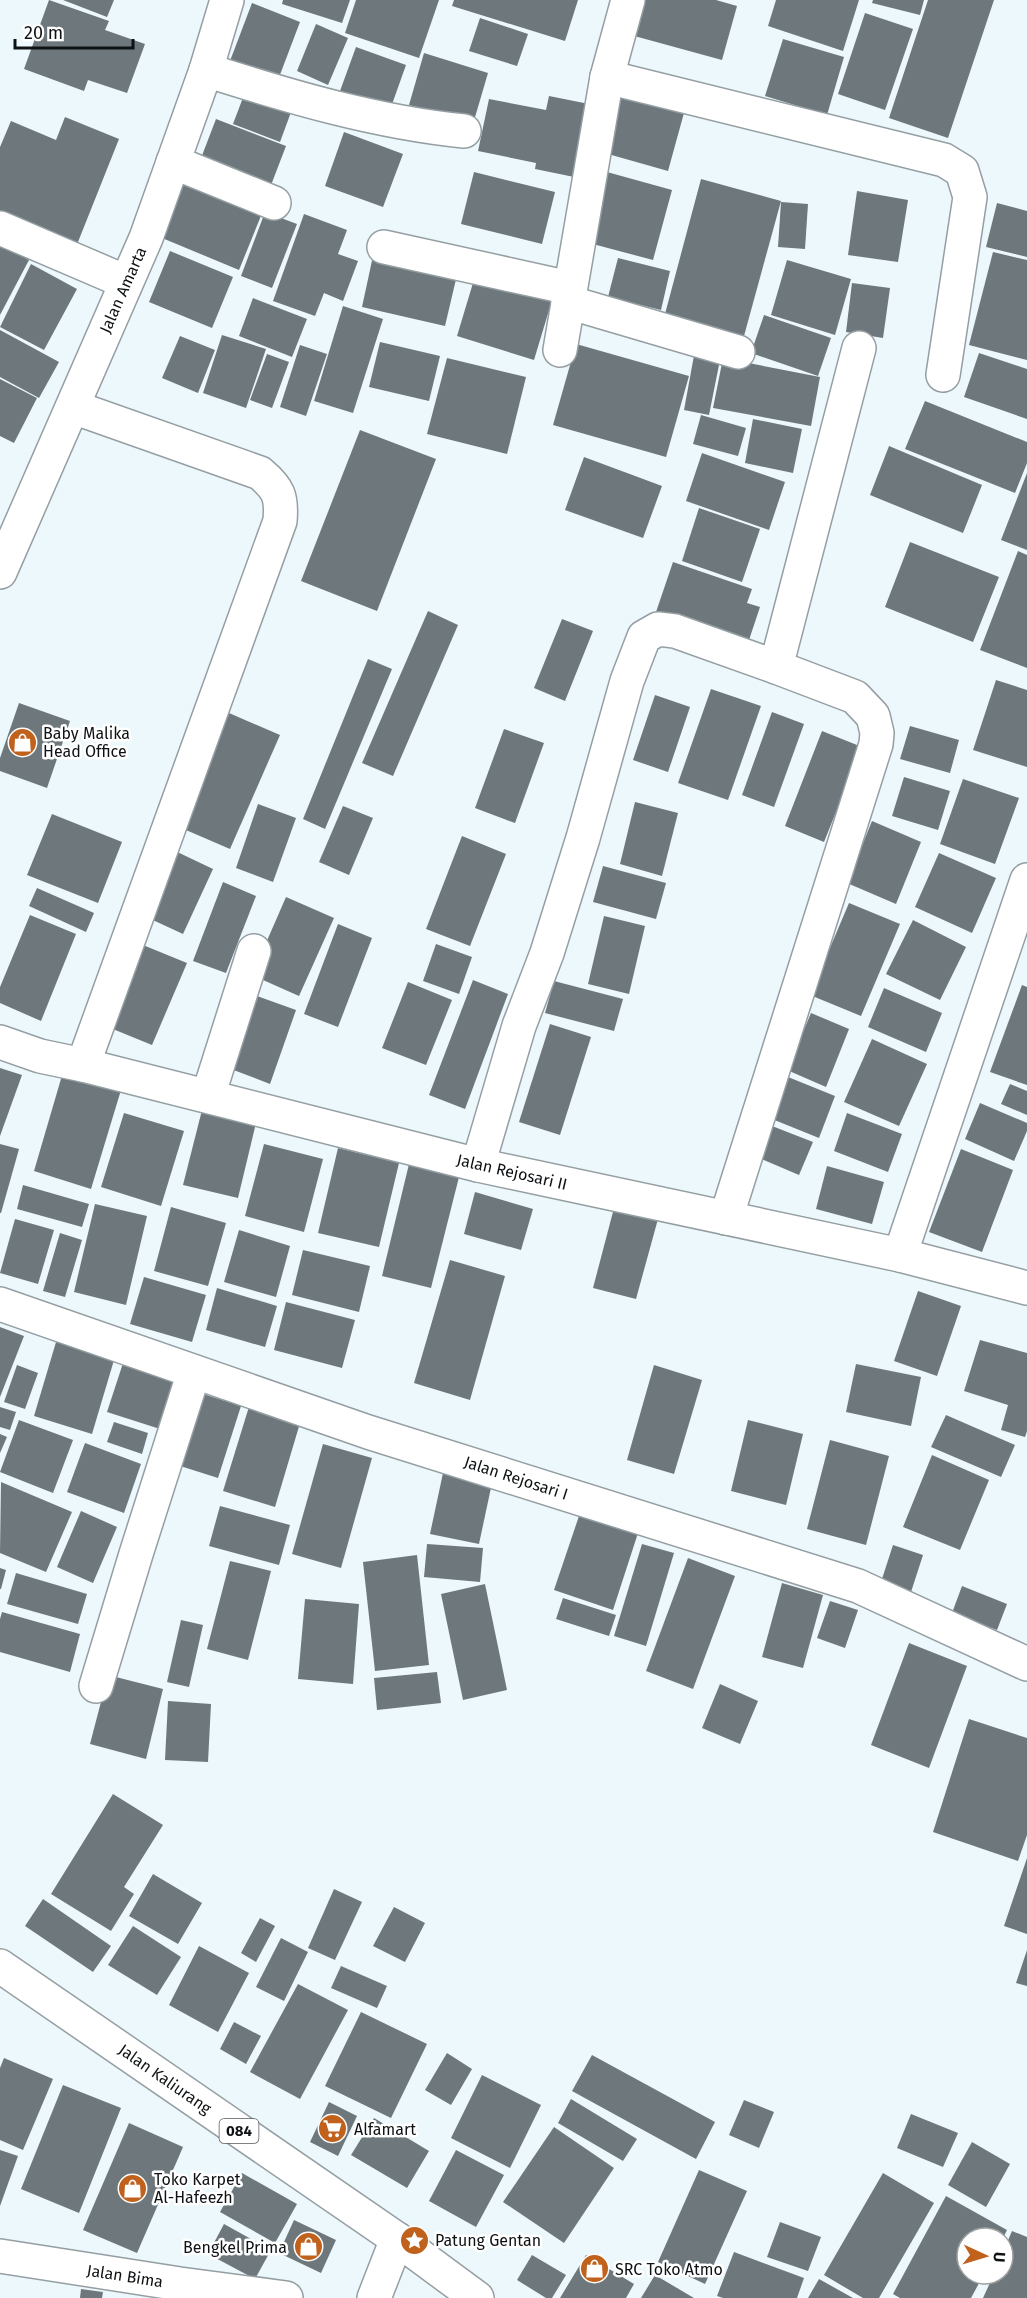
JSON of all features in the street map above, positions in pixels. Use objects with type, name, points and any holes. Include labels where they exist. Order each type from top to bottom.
[{"type":"street","name":"Jalan Amarta","points":[[0,572],[146,238],[206,70],[227,0]]},
{"type":"street","points":[[560,350],[607,77],[628,0]]},
{"type":"street","points":[[206,70],[344,111],[417,126],[464,131]]},
{"type":"street","points":[[607,77],[944,160],[962,171],[970,197],[943,375]]},
{"type":"street","points":[[173,162],[274,203]]},
{"type":"street","points":[[0,228],[126,282]]},
{"type":"street","points":[[384,247],[569,295],[738,352]]},
{"type":"street","points":[[776,667],[859,348]]},
{"type":"street","points":[[73,406],[260,473],[274,485],[281,502],[280,521],[83,1065]]},
{"type":"street","points":[[477,1165],[519,1026],[547,953],[583,838],[627,681],[644,637],[658,629],[675,631],[855,697],[873,716],[877,733],[876,744],[726,1218]]},
{"type":"street","points":[[900,1254],[1027,880]]},
{"type":"street","points":[[208,1096],[254,951]]},
{"type":"street","name":"Jalan Rejosari II","points":[[0,1042],[40,1056],[208,1096],[477,1165],[900,1254],[1027,1288]]},
{"type":"street","name":"Jalan Rejosari I","points":[[0,1304],[368,1432],[858,1586],[1027,1665]]},
{"type":"street","points":[[96,1686],[194,1372]]},
{"type":"street","name":"Jalan Kaliurang","points":[[0,1966],[396,2239],[477,2298]]},
{"type":"street","points":[[374,2298],[396,2239]]},
{"type":"street","name":"Jalan Bima","points":[[0,2256],[286,2298]]},
{"type":"building","points":[[49,0],[109,21],[105,30],[145,44],[127,93],[88,80],[84,91],[24,69]]},
{"type":"building","points":[[63,0],[114,0],[107,17]]},
{"type":"building","points":[[283,0],[350,0],[342,23],[282,4]]},
{"type":"building","points":[[356,0],[439,0],[419,58],[345,33]]},
{"type":"building","points":[[454,0],[578,0],[565,41],[452,6]]},
{"type":"building","points":[[637,0],[716,0],[737,6],[722,60],[627,34]]},
{"type":"building","points":[[776,0],[859,0],[843,51],[768,26]]},
{"type":"building","points":[[873,0],[924,0],[920,15],[872,3]]},
{"type":"building","points":[[928,0],[994,0],[948,138],[889,118]]},
{"type":"building","points":[[252,3],[300,22],[278,80],[230,61]]},
{"type":"building","points":[[865,13],[913,29],[885,110],[838,94]]},
{"type":"building","points":[[480,18],[528,34],[517,66],[469,51]]},
{"type":"building","points":[[316,24],[348,38],[328,85],[297,71]]},
{"type":"building","points":[[783,39],[844,57],[827,115],[765,96]]},
{"type":"building","points":[[356,47],[406,65],[390,110],[340,91]]},
{"type":"building","points":[[424,53],[488,73],[473,124],[409,105]]},
{"type":"building","points":[[628,85],[687,102],[668,171],[608,154],[614,97],[624,99]]},
{"type":"building","points":[[247,87],[294,104],[280,142],[233,124]]},
{"type":"building","points":[[549,96],[594,105],[579,178],[535,169],[536,163],[478,151],[489,99],[546,110]]},
{"type":"building","points":[[65,117],[119,139],[74,252],[0,222],[0,147],[11,121],[56,140]]},
{"type":"building","points":[[216,119],[286,146],[268,193],[198,166]]},
{"type":"building","points":[[344,132],[403,154],[383,207],[325,186]]},
{"type":"building","points":[[474,172],[555,192],[542,244],[461,224]]},
{"type":"building","points":[[607,172],[672,190],[653,260],[589,243]]},
{"type":"building","points":[[188,174],[265,206],[239,270],[162,238]]},
{"type":"building","points":[[701,179],[781,201],[744,336],[665,314]]},
{"type":"building","points":[[857,191],[908,200],[898,262],[848,255]]},
{"type":"building","points":[[781,202],[808,204],[805,249],[778,247]]},
{"type":"building","points":[[997,203],[1027,211],[1027,257],[986,247]]},
{"type":"building","points":[[265,212],[297,224],[272,288],[241,276]]},
{"type":"building","points":[[304,214],[347,230],[338,254],[358,261],[343,301],[324,293],[315,316],[273,301]]},
{"type":"building","points":[[0,244],[29,260],[0,315]]},
{"type":"building","points":[[170,251],[233,277],[212,328],[149,302]]},
{"type":"building","points":[[993,252],[1027,260],[1027,360],[969,345]]},
{"type":"building","points":[[373,256],[457,275],[445,326],[362,307]]},
{"type":"building","points":[[618,258],[670,271],[661,310],[608,297]]},
{"type":"building","points":[[787,260],[851,279],[835,335],[771,315]]},
{"type":"building","points":[[31,264],[77,289],[44,350],[0,327]]},
{"type":"building","points":[[476,273],[553,297],[534,360],[457,336]]},
{"type":"building","points":[[852,283],[890,288],[883,338],[846,332]]},
{"type":"building","points":[[253,298],[307,319],[292,357],[239,336]]},
{"type":"building","points":[[343,306],[383,319],[353,413],[314,401]]},
{"type":"building","points":[[764,315],[831,338],[818,376],[751,353]]},
{"type":"building","points":[[0,330],[59,362],[39,398],[0,377]]},
{"type":"building","points":[[222,335],[266,349],[246,408],[203,393]]},
{"type":"building","points":[[180,336],[215,350],[198,393],[162,378]]},
{"type":"building","points":[[380,342],[440,356],[429,401],[369,387]]},
{"type":"building","points":[[576,344],[689,376],[666,457],[553,425]]},
{"type":"building","points":[[300,345],[327,354],[306,416],[280,407]]},
{"type":"building","points":[[695,350],[721,355],[709,415],[684,410]]},
{"type":"building","points":[[979,353],[1027,369],[1027,419],[964,397]]},
{"type":"building","points":[[267,354],[289,362],[272,408],[250,400]]},
{"type":"building","points":[[447,358],[526,377],[507,454],[427,434]]},
{"type":"building","points":[[723,358],[820,377],[811,426],[713,408]]},
{"type":"building","points":[[0,379],[37,398],[14,443],[0,436]]},
{"type":"building","points":[[925,401],[1027,442],[1027,463],[1015,493],[905,449]]},
{"type":"building","points":[[701,415],[746,428],[738,456],[693,444]]},
{"type":"building","points":[[753,419],[802,429],[793,473],[745,463]]},
{"type":"building","points":[[360,430],[436,459],[377,611],[301,581]]},
{"type":"building","points":[[889,446],[982,485],[963,533],[870,495]]},
{"type":"building","points":[[702,453],[785,482],[769,530],[686,501]]},
{"type":"building","points":[[584,457],[662,486],[643,538],[565,510]]},
{"type":"building","points":[[1027,473],[1027,550],[1001,540]]},
{"type":"building","points":[[699,508],[760,529],[742,582],[682,561]]},
{"type":"building","points":[[910,542],[999,577],[973,642],[885,607]]},
{"type":"building","points":[[1018,551],[1027,555],[1027,668],[980,650]]},
{"type":"building","points":[[673,562],[752,589],[747,603],[760,607],[747,646],[655,615]]},
{"type":"building","points":[[428,611],[458,625],[393,776],[362,763]]},
{"type":"building","points":[[562,619],[593,631],[565,701],[534,688]]},
{"type":"building","points":[[368,659],[392,669],[325,829],[303,819]]},
{"type":"building","points":[[996,680],[1027,690],[1027,767],[973,750]]},
{"type":"building","points":[[711,689],[761,706],[728,800],[678,783]]},
{"type":"building","points":[[655,695],[690,707],[668,772],[633,760]]},
{"type":"building","points":[[19,703],[70,721],[47,788],[0,771],[0,758]]},
{"type":"building","points":[[772,712],[804,724],[774,807],[742,795]]},
{"type":"building","points":[[229,713],[280,735],[230,849],[179,827]]},
{"type":"building","points":[[910,726],[959,740],[950,773],[900,759]]},
{"type":"building","points":[[504,729],[544,743],[515,823],[475,808]]},
{"type":"building","points":[[822,731],[862,747],[824,842],[785,826]]},
{"type":"building","points":[[904,777],[950,791],[938,830],[892,816]]},
{"type":"building","points":[[963,779],[1019,798],[995,864],[940,844]]},
{"type":"building","points":[[635,802],[678,813],[662,876],[620,864]]},
{"type":"building","points":[[258,804],[296,818],[273,882],[236,868]]},
{"type":"building","points":[[343,806],[373,818],[349,875],[319,862]]},
{"type":"building","points":[[52,814],[122,842],[98,903],[27,875]]},
{"type":"building","points":[[872,821],[921,842],[896,904],[847,883]]},
{"type":"building","points":[[462,836],[506,854],[470,946],[426,929]]},
{"type":"building","points":[[171,849],[213,869],[183,934],[142,915]]},
{"type":"building","points":[[939,853],[996,878],[972,933],[915,907]]},
{"type":"building","points":[[603,866],[666,883],[656,919],[593,902]]},
{"type":"building","points":[[223,882],[256,896],[226,973],[193,961]]},
{"type":"building","points":[[37,888],[94,913],[86,932],[29,906]]},
{"type":"building","points":[[286,897],[334,918],[299,996],[252,975]]},
{"type":"building","points":[[849,903],[900,924],[861,1016],[810,995]]},
{"type":"building","points":[[30,915],[76,934],[41,1021],[0,1003],[0,987]]},
{"type":"building","points":[[604,916],[645,926],[629,994],[588,984]]},
{"type":"building","points":[[913,920],[966,947],[940,1000],[886,974]]},
{"type":"building","points":[[338,924],[372,938],[338,1027],[304,1014]]},
{"type":"building","points":[[138,943],[187,963],[152,1045],[103,1025]]},
{"type":"building","points":[[436,944],[472,957],[459,994],[423,981]]},
{"type":"building","points":[[473,980],[508,994],[465,1109],[429,1095]]},
{"type":"building","points":[[554,981],[623,999],[614,1031],[545,1013]]},
{"type":"building","points":[[408,982],[452,1000],[426,1065],[382,1048]]},
{"type":"building","points":[[1022,985],[1027,987],[1027,1085],[990,1072]]},
{"type":"building","points":[[884,988],[942,1013],[926,1052],[868,1027]]},
{"type":"building","points":[[257,996],[296,1010],[270,1084],[231,1069]]},
{"type":"building","points":[[811,1013],[849,1029],[826,1087],[787,1070]]},
{"type":"building","points":[[550,1024],[591,1037],[560,1135],[519,1122]]},
{"type":"building","points":[[872,1039],[927,1064],[899,1126],[844,1102]]},
{"type":"building","points":[[0,1068],[22,1075],[0,1136]]},
{"type":"building","points":[[63,1072],[121,1090],[91,1189],[34,1171]]},
{"type":"building","points":[[788,1077],[835,1096],[819,1138],[772,1119]]},
{"type":"building","points":[[1010,1084],[1027,1091],[1027,1115],[1001,1104]]},
{"type":"building","points":[[980,1103],[1027,1123],[1027,1131],[1014,1161],[965,1139]]},
{"type":"building","points":[[202,1110],[256,1123],[238,1198],[183,1185]]},
{"type":"building","points":[[124,1113],[184,1131],[161,1206],[101,1187]]},
{"type":"building","points":[[847,1113],[902,1134],[888,1172],[834,1151]]},
{"type":"building","points":[[772,1126],[813,1142],[799,1175],[759,1158]]},
{"type":"building","points":[[0,1144],[19,1149],[1,1213],[0,1213]]},
{"type":"building","points":[[264,1144],[323,1159],[304,1232],[245,1216]]},
{"type":"building","points":[[338,1148],[399,1163],[379,1247],[318,1233]]},
{"type":"building","points":[[961,1149],[1013,1170],[982,1252],[929,1232]]},
{"type":"building","points":[[409,1164],[459,1177],[431,1288],[382,1276]]},
{"type":"building","points":[[827,1166],[884,1182],[872,1224],[816,1209]]},
{"type":"building","points":[[23,1185],[89,1204],[82,1227],[17,1209]]},
{"type":"building","points":[[475,1192],[533,1209],[521,1250],[464,1234]]},
{"type":"building","points":[[95,1204],[147,1216],[126,1305],[74,1292]]},
{"type":"building","points":[[171,1207],[226,1223],[208,1286],[154,1271]]},
{"type":"building","points":[[614,1208],[658,1219],[636,1299],[593,1288]]},
{"type":"building","points":[[15,1219],[54,1230],[38,1284],[0,1273]]},
{"type":"building","points":[[239,1230],[290,1246],[276,1297],[224,1282]]},
{"type":"building","points":[[60,1233],[82,1240],[65,1297],[43,1291]]},
{"type":"building","points":[[303,1250],[370,1266],[359,1312],[292,1295]]},
{"type":"building","points":[[450,1260],[505,1276],[470,1400],[414,1383]]},
{"type":"building","points":[[144,1277],[206,1295],[192,1342],[130,1324]]},
{"type":"building","points":[[217,1288],[277,1306],[265,1347],[206,1330]]},
{"type":"building","points":[[918,1291],[961,1306],[937,1376],[894,1361]]},
{"type":"building","points":[[286,1302],[355,1320],[342,1368],[274,1350]]},
{"type":"building","points":[[0,1327],[24,1336],[0,1397]]},
{"type":"building","points":[[59,1332],[117,1350],[92,1434],[34,1416]]},
{"type":"building","points":[[980,1340],[1027,1353],[1027,1431],[1025,1437],[1001,1430],[1008,1405],[964,1391]]},
{"type":"building","points":[[125,1357],[178,1375],[160,1429],[107,1412]]},
{"type":"building","points":[[856,1364],[921,1377],[911,1426],[846,1412]]},
{"type":"building","points":[[17,1365],[38,1373],[25,1409],[4,1402]]},
{"type":"building","points":[[654,1365],[702,1380],[674,1474],[627,1460]]},
{"type":"building","points":[[197,1392],[241,1406],[218,1478],[174,1464]]},
{"type":"building","points":[[252,1397],[303,1413],[275,1507],[223,1491]]},
{"type":"building","points":[[0,1407],[16,1412],[10,1430],[0,1427]]},
{"type":"building","points":[[946,1415],[1015,1445],[1001,1477],[931,1447]]},
{"type":"building","points":[[19,1420],[73,1440],[53,1493],[0,1472]]},
{"type":"building","points":[[748,1420],[803,1434],[786,1505],[731,1491]]},
{"type":"building","points":[[114,1422],[148,1433],[142,1454],[107,1442]]},
{"type":"building","points":[[0,1434],[7,1437],[0,1453]]},
{"type":"building","points":[[830,1440],[889,1456],[866,1545],[807,1529]]},
{"type":"building","points":[[85,1443],[141,1464],[124,1513],[67,1492]]},
{"type":"building","points":[[323,1444],[372,1458],[341,1568],[292,1554]]},
{"type":"building","points":[[932,1455],[989,1480],[960,1550],[903,1527]]},
{"type":"building","points":[[443,1473],[492,1483],[479,1544],[430,1534]]},
{"type":"building","points":[[1,1482],[72,1512],[46,1572],[0,1553]]},
{"type":"building","points":[[220,1506],[290,1525],[279,1565],[209,1546]]},
{"type":"building","points":[[81,1511],[117,1527],[93,1583],[57,1567]]},
{"type":"building","points":[[580,1513],[638,1533],[613,1610],[554,1590]]},
{"type":"building","points":[[427,1544],[483,1548],[480,1582],[424,1577]]},
{"type":"building","points":[[642,1544],[674,1553],[646,1646],[614,1636]]},
{"type":"building","points":[[893,1545],[923,1555],[911,1592],[881,1582]]},
{"type":"building","points":[[417,1555],[429,1665],[375,1671],[363,1562]]},
{"type":"building","points":[[688,1558],[735,1576],[693,1689],[646,1671]]},
{"type":"building","points":[[230,1561],[271,1571],[248,1660],[207,1649]]},
{"type":"building","points":[[0,1568],[6,1570],[1,1589],[0,1589]]},
{"type":"building","points":[[16,1573],[87,1594],[78,1624],[7,1604]]},
{"type":"building","points":[[782,1583],[823,1595],[803,1668],[762,1657]]},
{"type":"building","points":[[485,1584],[507,1690],[463,1700],[441,1594]]},
{"type":"building","points":[[962,1586],[1007,1604],[997,1630],[952,1613]]},
{"type":"building","points":[[563,1598],[616,1615],[609,1636],[556,1619]]},
{"type":"building","points":[[305,1599],[359,1604],[353,1684],[298,1679]]},
{"type":"building","points":[[830,1601],[858,1610],[845,1648],[817,1638]]},
{"type":"building","points":[[2,1612],[80,1634],[70,1672],[0,1652]]},
{"type":"building","points":[[181,1620],[203,1625],[189,1687],[167,1682]]},
{"type":"building","points":[[909,1643],[967,1666],[929,1768],[871,1745]]},
{"type":"building","points":[[437,1672],[441,1703],[377,1710],[374,1678]]},
{"type":"building","points":[[108,1675],[163,1689],[146,1759],[90,1744]]},
{"type":"building","points":[[720,1684],[758,1701],[740,1744],[702,1728]]},
{"type":"building","points":[[168,1701],[211,1704],[208,1762],[165,1760]]},
{"type":"building","points":[[969,1719],[1027,1738],[1027,1835],[1018,1861],[933,1832]]},
{"type":"building","points":[[113,1794],[163,1825],[124,1887],[134,1894],[111,1931],[51,1894]]},
{"type":"building","points":[[1027,1858],[1027,1934],[1004,1926]]},
{"type":"building","points":[[153,1874],[202,1903],[178,1944],[129,1916]]},
{"type":"building","points":[[334,1889],[362,1902],[335,1960],[308,1948]]},
{"type":"building","points":[[43,1899],[111,1946],[93,1972],[25,1926]]},
{"type":"building","points":[[394,1907],[425,1923],[405,1962],[373,1946]]},
{"type":"building","points":[[260,1918],[275,1926],[256,1962],[241,1953]]},
{"type":"building","points":[[133,1926],[181,1957],[157,1995],[108,1965]]},
{"type":"building","points":[[281,1938],[308,1952],[284,2001],[256,1987]]},
{"type":"building","points":[[199,1946],[249,1973],[218,2032],[169,2005]]},
{"type":"building","points":[[1027,1950],[1027,1986],[1016,1983]]},
{"type":"building","points":[[341,1966],[387,1986],[377,2008],[331,1988]]},
{"type":"building","points":[[298,1984],[348,2010],[300,2099],[250,2072]]},
{"type":"building","points":[[361,2012],[427,2044],[391,2118],[325,2086]]},
{"type":"building","points":[[234,2022],[261,2036],[246,2064],[220,2049]]},
{"type":"building","points":[[447,2053],[472,2069],[451,2105],[425,2090]]},
{"type":"building","points":[[592,2055],[715,2122],[696,2159],[572,2091]]},
{"type":"building","points":[[4,2058],[53,2079],[23,2150],[0,2140],[0,2068]]},
{"type":"building","points":[[482,2075],[541,2105],[510,2168],[451,2138]]},
{"type":"building","points":[[63,2085],[121,2108],[79,2213],[21,2189]]},
{"type":"building","points":[[571,2099],[637,2139],[623,2161],[558,2123]]},
{"type":"building","points":[[744,2100],[774,2112],[759,2148],[729,2135]]},
{"type":"building","name":"Alfamart","points":[[329,2102],[357,2116],[338,2156],[310,2142]]},
{"type":"building","points":[[911,2114],[958,2133],[943,2167],[897,2148]]},
{"type":"building","points":[[374,2118],[429,2151],[407,2188],[351,2155]]},
{"type":"building","name":"Toko Karpet Al-Hafeezh","points":[[129,2123],[183,2147],[137,2253],[83,2230]]},
{"type":"building","points":[[554,2127],[614,2168],[564,2243],[503,2202]]},
{"type":"building","points":[[972,2142],[1010,2164],[986,2207],[948,2185]]},
{"type":"building","points":[[0,2150],[18,2156],[0,2206]]},
{"type":"building","points":[[456,2150],[504,2175],[476,2227],[429,2201]]},
{"type":"building","points":[[699,2170],[747,2191],[705,2284],[658,2262]]},
{"type":"building","points":[[242,2173],[297,2204],[275,2243],[220,2212]]},
{"type":"building","points":[[883,2173],[934,2203],[879,2298],[863,2298],[824,2275]]},
{"type":"building","points":[[946,2196],[1000,2226],[955,2226],[955,2286],[978,2286],[971,2298],[900,2298],[893,2294]]},
{"type":"building","name":"Bengkel Prima","points":[[294,2220],[336,2240],[321,2273],[279,2253]]},
{"type":"building","points":[[780,2222],[821,2237],[808,2271],[767,2257]]},
{"type":"building","points":[[224,2224],[271,2250],[255,2279],[208,2254]]},
{"type":"building","points":[[1015,2232],[1027,2237],[1027,2298],[983,2298],[988,2286],[1015,2286]]},
{"type":"building","points":[[734,2252],[804,2278],[797,2298],[723,2298],[717,2296]]},
{"type":"building","points":[[532,2255],[566,2275],[552,2298],[546,2298],[517,2280]]},
{"type":"building","name":"SRC Toko Atmo","points":[[586,2255],[634,2284],[626,2298],[560,2298]]},
{"type":"building","points":[[655,2275],[694,2298],[641,2298]]},
{"type":"building","points":[[819,2279],[853,2298],[808,2298]]},
{"type":"building","points":[[81,2289],[103,2292],[102,2298],[80,2298]]},
{"type":"place","name":"Baby Malika Head Office","points":[[22,742]]},
{"type":"place","name":"Alfamart","points":[[333,2129]]},
{"type":"place","name":"Toko Karpet Al-Hafeezh","points":[[133,2188]]},
{"type":"place","name":"Patung Gentan","points":[[414,2240]]},
{"type":"place","name":"Bengkel Prima","points":[[308,2247]]},
{"type":"place","name":"SRC Toko Atmo","points":[[594,2269]]}]
